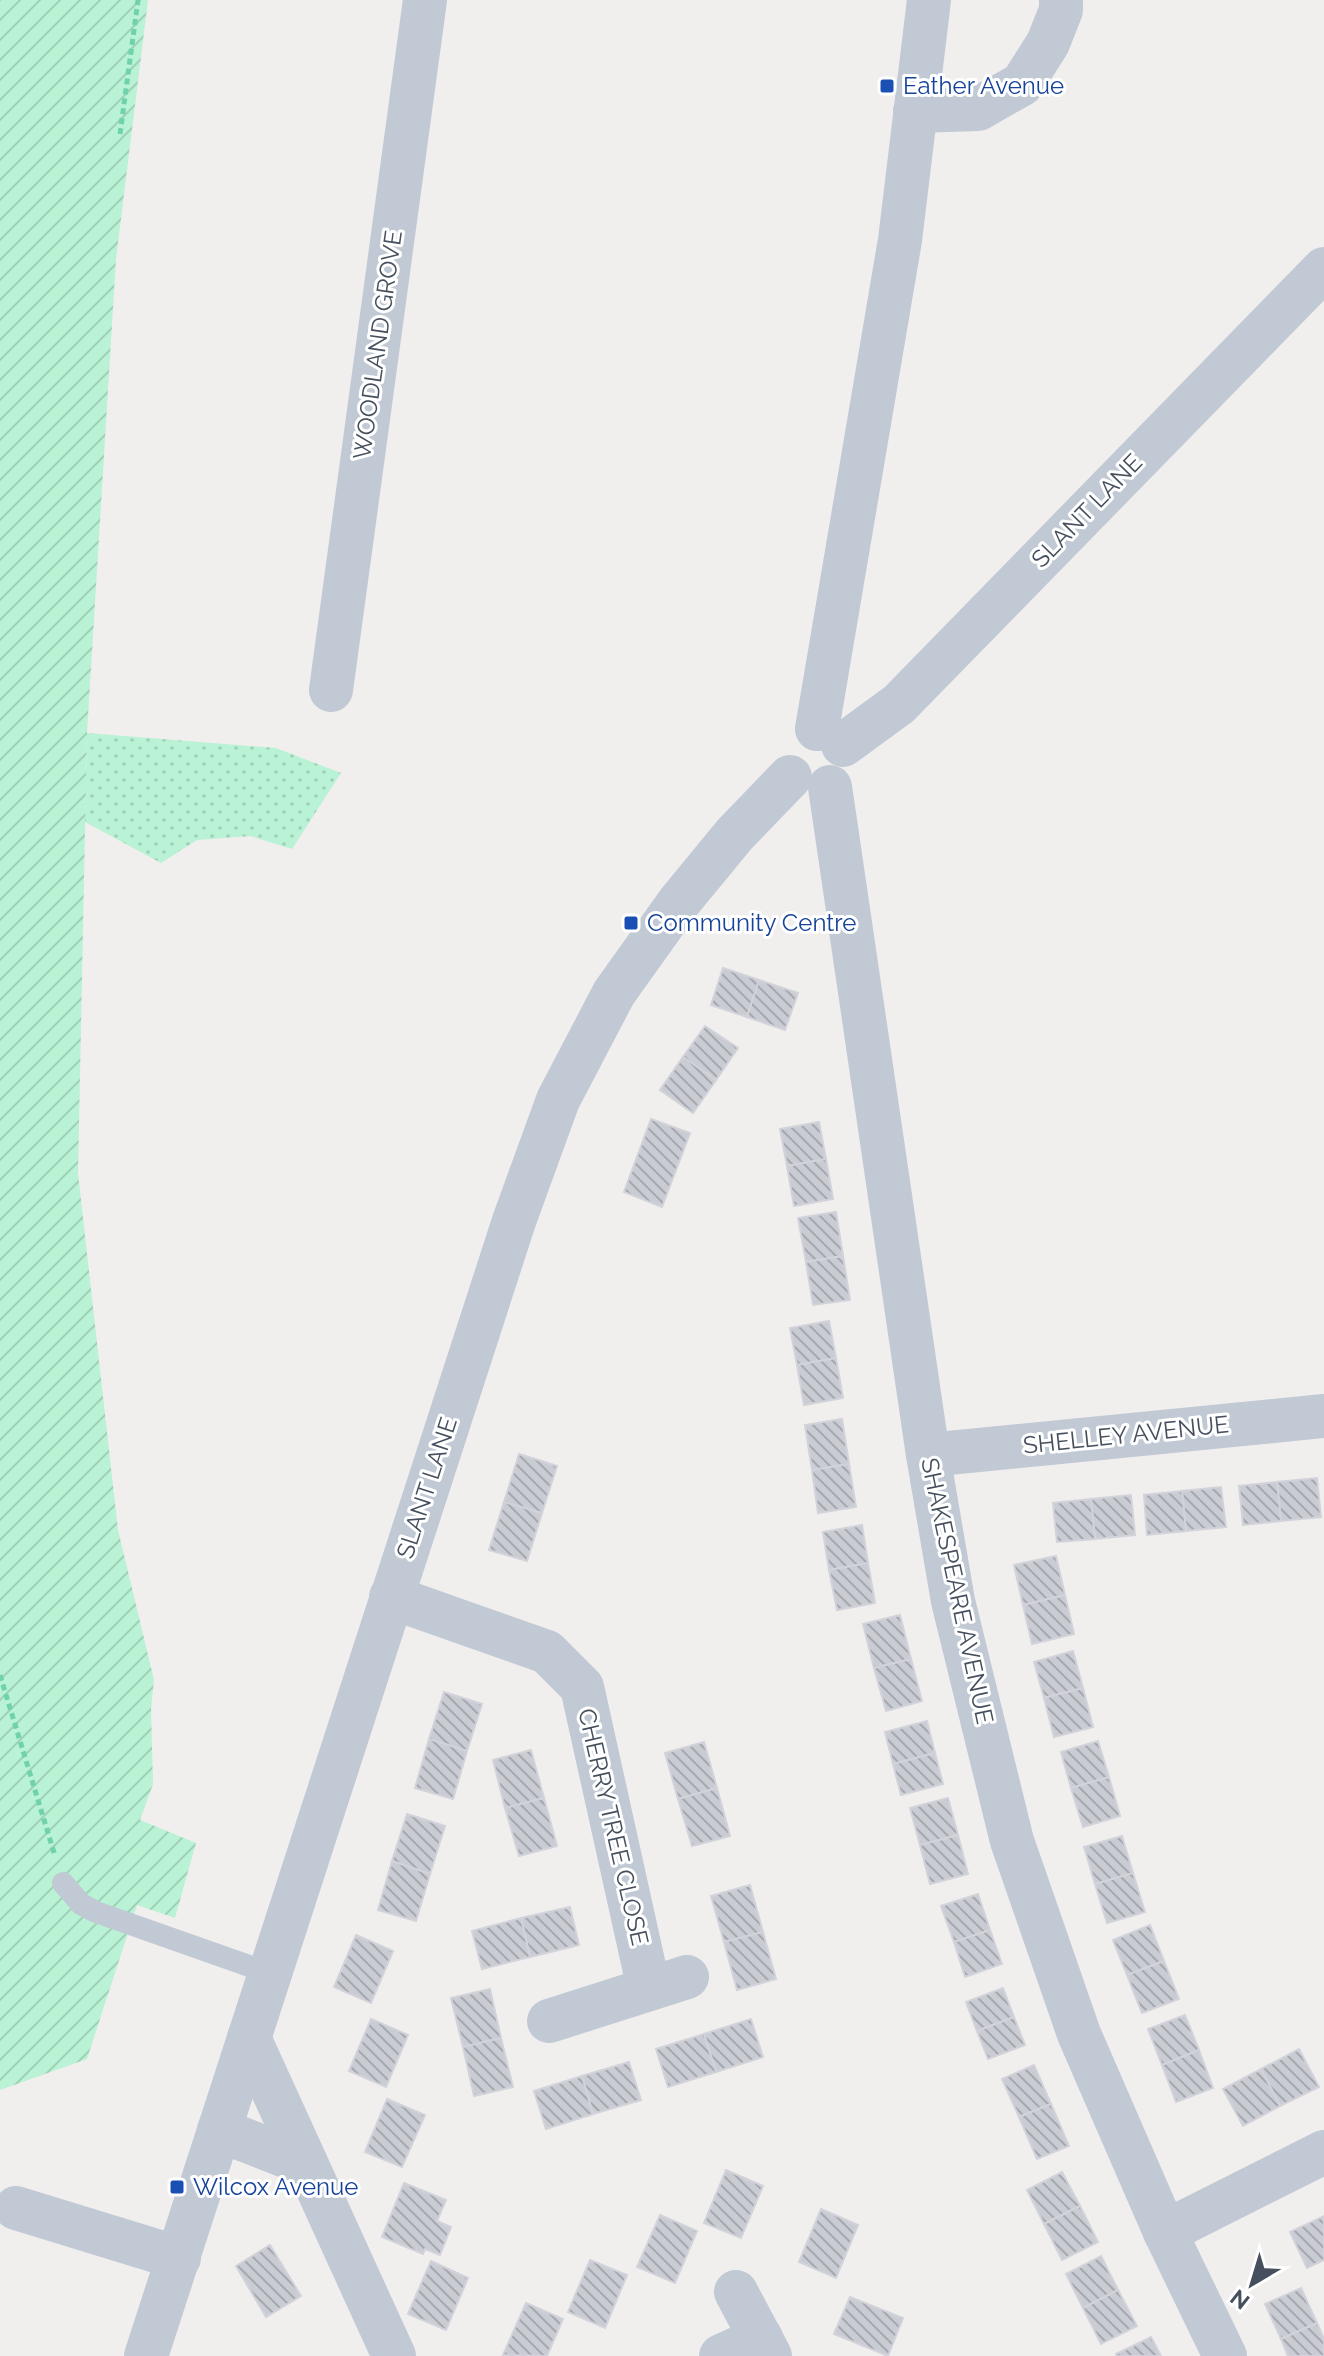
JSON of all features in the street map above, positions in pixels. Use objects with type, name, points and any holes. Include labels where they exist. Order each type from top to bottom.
[{"type":"street","name":"WOODLAND GROVE","points":[[331,690],[425,0]]},
{"type":"street","points":[[830,737],[900,240],[929,0]]},
{"type":"street","points":[[915,111],[978,109],[1022,84],[1048,43],[1061,10],[1061,0]]},
{"type":"street","name":"SLANT LANE","points":[[146,2356],[514,1221],[558,1100],[614,993],[679,902],[735,834],[810,782],[839,780],[846,765],[846,755],[830,737],[899,704],[1324,269]]},
{"type":"street","name":"SHAKESPEARE AVENUE","points":[[810,782],[953,1601],[1012,1841],[1079,2034],[1165,2232],[1225,2356]]},
{"type":"street","name":"SHELLEY AVENUE","points":[[928,1455],[1324,1416]]},
{"type":"street","name":"CHERRY TREE CLOSE","points":[[391,1597],[547,1652],[582,1687],[668,1983],[549,2021]]},
{"type":"street","points":[[249,2038],[394,2356]]},
{"type":"street","points":[[219,2130],[306,2164]]},
{"type":"street","points":[[1165,2232],[1324,2152]]},
{"type":"street","points":[[16,2209],[179,2258]]},
{"type":"street","points":[[721,2356],[765,2347],[736,2292]]},
{"type":"lane","points":[[63,1883],[81,1904],[96,1912],[269,1973]]},
{"type":"path","points":[[120,134],[138,0]]},
{"type":"path","points":[[0,1675],[63,1883]]},
{"type":"green space","points":[[0,0],[148,0],[116,259],[87,733],[78,1173],[118,1530],[154,1680],[151,1709],[153,1784],[140,1820],[196,1843],[175,1918],[137,1905],[87,2059],[0,2090]]},
{"type":"green space","points":[[87,733],[276,748],[341,773],[292,849],[250,836],[197,840],[161,863],[85,822]]},
{"type":"building","points":[[723,968],[759,980],[747,1017],[711,1005]]},
{"type":"building","points":[[759,980],[798,993],[785,1030],[747,1017]]},
{"type":"building","points":[[705,1026],[738,1048],[716,1080],[683,1057]]},
{"type":"building","points":[[683,1057],[716,1080],[693,1113],[660,1090]]},
{"type":"building","points":[[651,1119],[690,1133],[662,1207],[624,1192]]},
{"type":"building","points":[[819,1122],[826,1159],[787,1166],[780,1129]]},
{"type":"building","points":[[826,1159],[833,1199],[794,1206],[787,1166]]},
{"type":"building","points":[[836,1212],[843,1256],[806,1262],[798,1218]]},
{"type":"building","points":[[843,1256],[850,1300],[813,1305],[806,1262]]},
{"type":"building","points":[[829,1321],[836,1358],[797,1365],[790,1328]]},
{"type":"building","points":[[836,1358],[843,1398],[804,1405],[797,1365]]},
{"type":"building","points":[[842,1419],[849,1464],[812,1470],[805,1425]]},
{"type":"building","points":[[519,1454],[557,1466],[542,1513],[504,1502]]},
{"type":"building","points":[[849,1464],[856,1507],[818,1513],[812,1470]]},
{"type":"building","points":[[1317,1478],[1321,1517],[1281,1521],[1277,1482]]},
{"type":"building","points":[[1277,1482],[1281,1521],[1243,1525],[1239,1486]]},
{"type":"building","points":[[1221,1487],[1226,1527],[1186,1531],[1182,1491]]},
{"type":"building","points":[[1182,1491],[1186,1531],[1147,1535],[1144,1495]]},
{"type":"building","points":[[1131,1495],[1135,1535],[1095,1539],[1091,1499]]},
{"type":"building","points":[[1091,1499],[1095,1539],[1057,1542],[1053,1503]]},
{"type":"building","points":[[504,1502],[542,1513],[527,1561],[489,1550]]},
{"type":"building","points":[[862,1525],[868,1563],[829,1570],[823,1532]]},
{"type":"building","points":[[1056,1556],[1065,1595],[1023,1605],[1014,1565]]},
{"type":"building","points":[[868,1563],[875,1603],[837,1610],[829,1570]]},
{"type":"building","points":[[1065,1595],[1074,1634],[1032,1644],[1023,1605]]},
{"type":"building","points":[[900,1615],[911,1659],[874,1668],[863,1624]]},
{"type":"building","points":[[1073,1651],[1083,1688],[1044,1698],[1034,1662]]},
{"type":"building","points":[[911,1659],[922,1701],[886,1711],[874,1668]]},
{"type":"building","points":[[1083,1688],[1093,1727],[1054,1737],[1044,1698]]},
{"type":"building","points":[[444,1692],[482,1704],[467,1751],[429,1739]]},
{"type":"building","points":[[927,1721],[935,1753],[893,1764],[885,1732]]},
{"type":"building","points":[[429,1739],[467,1751],[453,1799],[415,1788]]},
{"type":"building","points":[[1098,1741],[1109,1777],[1071,1788],[1061,1752]]},
{"type":"building","points":[[704,1742],[717,1788],[678,1799],[665,1753]]},
{"type":"building","points":[[531,1750],[544,1798],[505,1808],[493,1760]]},
{"type":"building","points":[[935,1753],[943,1784],[901,1795],[893,1764]]},
{"type":"building","points":[[1109,1777],[1120,1816],[1083,1827],[1071,1788]]},
{"type":"building","points":[[717,1788],[730,1836],[692,1846],[678,1799]]},
{"type":"building","points":[[544,1798],[557,1846],[519,1856],[505,1808]]},
{"type":"building","points":[[948,1798],[958,1835],[920,1845],[910,1808]]},
{"type":"building","points":[[407,1814],[445,1826],[430,1874],[392,1861]]},
{"type":"building","points":[[958,1835],[968,1874],[930,1884],[920,1845]]},
{"type":"building","points":[[1122,1836],[1133,1873],[1095,1884],[1084,1847]]},
{"type":"building","points":[[392,1861],[430,1874],[416,1921],[378,1910]]},
{"type":"building","points":[[1133,1873],[1145,1912],[1107,1923],[1095,1884]]},
{"type":"building","points":[[750,1885],[763,1932],[724,1942],[711,1896]]},
{"type":"building","points":[[978,1894],[990,1930],[954,1942],[941,1906]]},
{"type":"building","points":[[570,1907],[579,1945],[530,1957],[521,1918]]},
{"type":"building","points":[[521,1918],[530,1957],[482,1969],[472,1931]]},
{"type":"building","points":[[1150,1925],[1164,1961],[1127,1975],[1113,1940]]},
{"type":"building","points":[[990,1930],[1002,1964],[965,1977],[954,1942]]},
{"type":"building","points":[[763,1932],[776,1979],[737,1990],[724,1942]]},
{"type":"building","points":[[356,1935],[393,1951],[371,2003],[334,1987]]},
{"type":"building","points":[[1164,1961],[1179,1999],[1142,2013],[1127,1975]]},
{"type":"building","points":[[1003,1988],[1014,2017],[977,2031],[966,2002]]},
{"type":"building","points":[[490,1989],[501,2038],[463,2047],[451,1998]]},
{"type":"building","points":[[1185,2015],[1199,2050],[1162,2065],[1148,2029]]},
{"type":"building","points":[[1014,2017],[1025,2045],[988,2059],[977,2031]]},
{"type":"building","points":[[371,2019],[408,2035],[386,2087],[349,2071]]},
{"type":"building","points":[[751,2019],[763,2057],[716,2072],[704,2034]]},
{"type":"building","points":[[704,2034],[716,2072],[668,2087],[656,2049]]},
{"type":"building","points":[[501,2038],[513,2087],[474,2096],[463,2047]]},
{"type":"building","points":[[1299,2049],[1319,2087],[1280,2106],[1261,2069]]},
{"type":"building","points":[[1199,2050],[1213,2088],[1176,2102],[1162,2065]]},
{"type":"building","points":[[629,2062],[641,2100],[593,2114],[582,2076]]},
{"type":"building","points":[[1034,2065],[1051,2104],[1019,2117],[1002,2079]]},
{"type":"building","points":[[1261,2069],[1280,2106],[1243,2126],[1223,2089]]},
{"type":"building","points":[[582,2076],[593,2114],[546,2129],[534,2091]]},
{"type":"building","points":[[387,2099],[425,2115],[402,2167],[365,2152]]},
{"type":"building","points":[[1051,2104],[1069,2146],[1037,2159],[1019,2117]]},
{"type":"building","points":[[726,2170],[763,2186],[741,2238],[704,2223]]},
{"type":"building","points":[[1062,2172],[1080,2206],[1044,2224],[1027,2190]]},
{"type":"building","points":[[404,2183],[446,2200],[437,2221],[451,2227],[440,2255],[425,2249],[423,2254],[382,2237]]},
{"type":"building","points":[[1080,2206],[1098,2242],[1062,2260],[1044,2224]]},
{"type":"building","points":[[821,2209],[858,2225],[836,2278],[799,2262]]},
{"type":"building","points":[[660,2215],[697,2231],[675,2283],[637,2267]]},
{"type":"building","points":[[1324,2216],[1324,2260],[1307,2268],[1290,2232]]},
{"type":"building","points":[[270,2245],[301,2296],[266,2317],[236,2266]]},
{"type":"building","points":[[1101,2256],[1118,2290],[1083,2308],[1066,2274]]},
{"type":"building","points":[[590,2260],[627,2275],[605,2328],[568,2312]]},
{"type":"building","points":[[431,2261],[468,2278],[446,2330],[408,2314]]},
{"type":"building","points":[[1301,2288],[1317,2323],[1281,2339],[1265,2304]]},
{"type":"building","points":[[1118,2290],[1137,2326],[1101,2344],[1083,2308]]},
{"type":"building","points":[[850,2297],[903,2318],[888,2356],[834,2334]]},
{"type":"building","points":[[526,2303],[563,2319],[547,2356],[503,2355]]},
{"type":"building","points":[[1317,2323],[1324,2339],[1324,2356],[1288,2356],[1281,2339]]},
{"type":"building","points":[[1151,2337],[1161,2356],[1117,2356],[1116,2354]]},
{"type":"place","name":"Eather Avenue","points":[[887,86]]},
{"type":"place","name":"Community Centre","points":[[631,923]]},
{"type":"place","name":"Wilcox Avenue","points":[[177,2187]]}]
